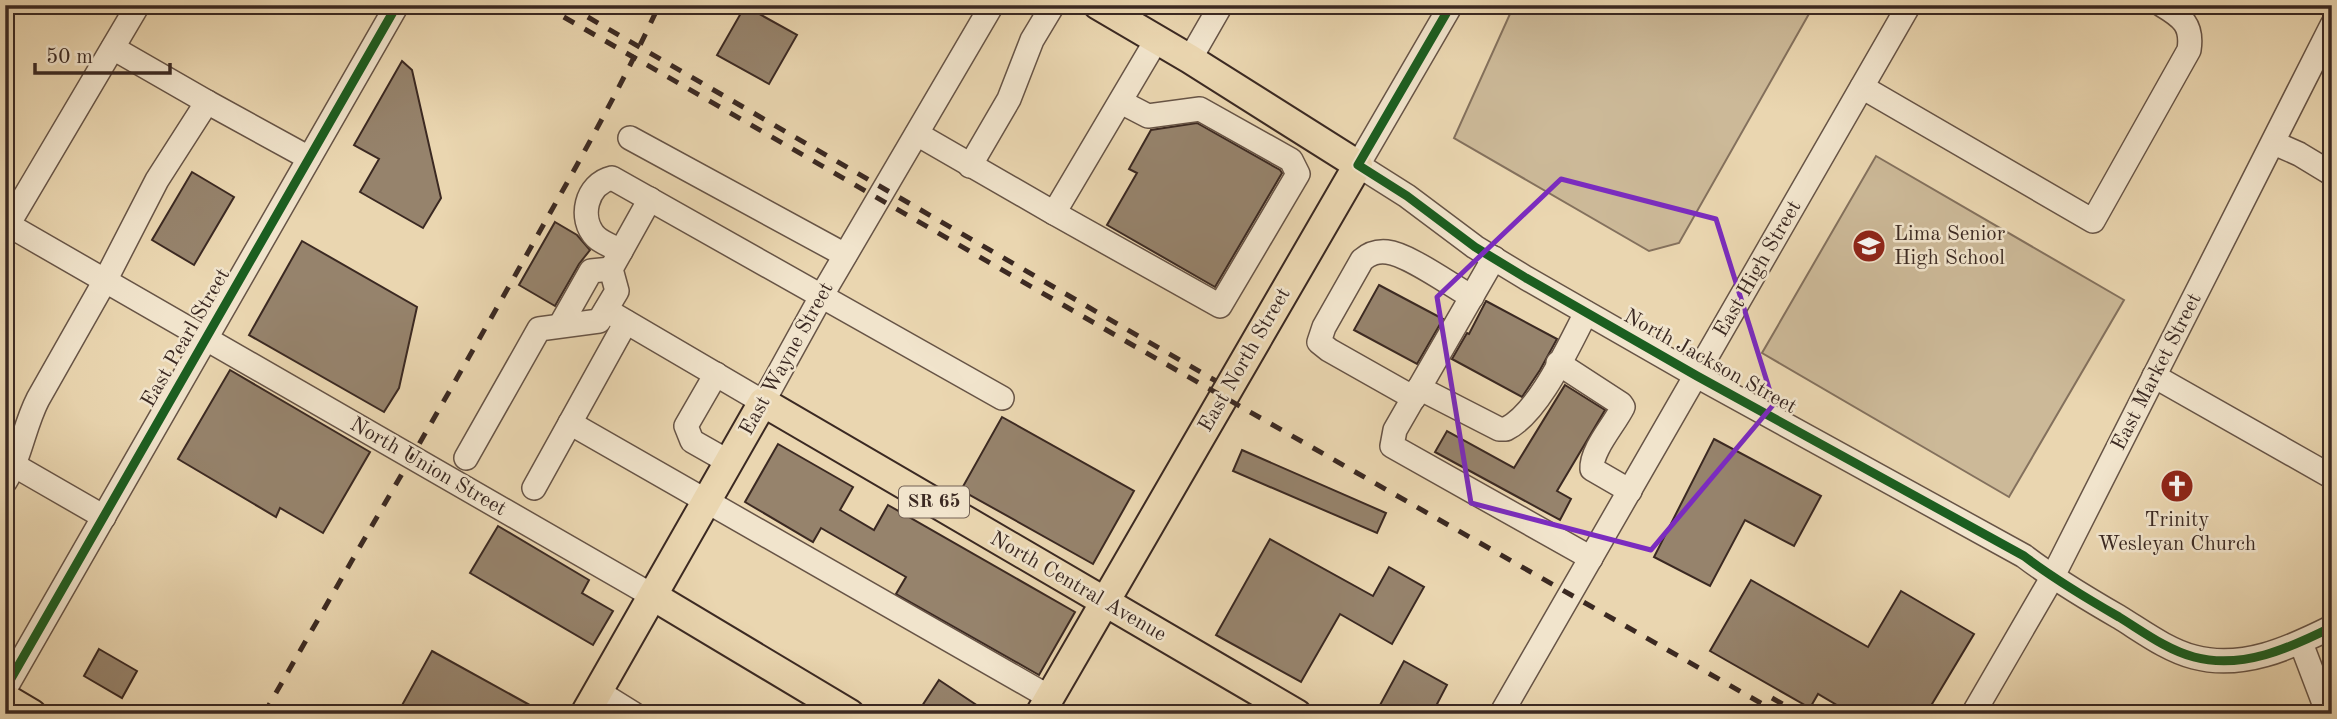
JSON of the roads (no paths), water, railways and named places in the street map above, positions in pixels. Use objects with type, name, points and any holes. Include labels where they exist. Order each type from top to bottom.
[{"type":"main road","name":"North Jackson Street","points":[[1098,5],[1191,59],[1359,165]]},
{"type":"main road","name":"East North Street","points":[[1044,706],[1359,165]]},
{"type":"main road","name":"North Central Avenue","points":[[763,402],[1297,714]]},
{"type":"main road","name":"East Wayne Street","points":[[591,703],[763,402]]},
{"type":"main road","name":"North Union Street","points":[[653,596],[850,714]]},
{"type":"main road","points":[[5,698],[32,714]]},
{"type":"street","points":[[6,226],[138,5]]},
{"type":"street","name":"East Pearl Street","points":[[5,689],[397,5]]},
{"type":"street","name":"East Wayne Street","points":[[763,402],[822,295],[992,5]]},
{"type":"street","points":[[970,166],[1009,99],[1032,40],[1053,5]]},
{"type":"street","points":[[1191,59],[1221,5]]},
{"type":"street","name":"East North Street","points":[[1359,165],[1451,5]]},
{"type":"street","name":"East High Street","points":[[1501,714],[1909,5]]},
{"type":"street","points":[[1862,87],[2093,221],[2189,50],[2191,36],[2187,26],[2182,19],[2162,5]]},
{"type":"street","name":"East Market Street","points":[[1973,714],[2052,578],[2330,35]]},
{"type":"street","points":[[1054,214],[1157,39]]},
{"type":"street","points":[[113,48],[309,159]]},
{"type":"street","points":[[104,517],[9,470],[33,408],[106,279],[157,180],[207,102]]},
{"type":"street","points":[[917,134],[1220,306],[1297,174],[1291,160],[1200,108],[1148,116],[1121,102]]},
{"type":"street","points":[[630,138],[845,256]]},
{"type":"street","points":[[2274,143],[2332,174]]},
{"type":"street","name":"North Jackson Street","points":[[1359,165],[1407,196],[1475,247],[1697,376],[2024,556],[2052,578],[2159,641],[2194,657],[2233,661],[2275,653],[2332,627]]},
{"type":"street","points":[[616,260],[596,237],[586,214],[586,203],[597,186],[611,178],[1002,398]]},
{"type":"street","points":[[534,488],[570,423],[616,316],[616,260],[650,199]]},
{"type":"street","name":"North Union Street","points":[[6,226],[106,279],[653,596]]},
{"type":"street","points":[[1472,297],[1403,257],[1390,252],[1369,254],[1362,260],[1324,327],[1319,342],[1329,350],[1417,393],[1499,429],[1506,429],[1524,416],[1538,399],[1586,313]]},
{"type":"street","points":[[1494,258],[1395,430],[1392,446],[1591,558]]},
{"type":"street","points":[[561,324],[591,271],[616,260]]},
{"type":"street","points":[[466,458],[539,329],[599,321],[616,316]]},
{"type":"street","name":"North Central Avenue","points":[[616,316],[763,402]]},
{"type":"street","points":[[1558,363],[1623,407],[1593,457],[1592,469],[1630,491]]},
{"type":"street","points":[[716,374],[686,426],[692,442],[729,462]]},
{"type":"street","points":[[2154,376],[2332,477]]},
{"type":"street","points":[[570,423],[707,501],[1044,706]]},
{"type":"street","points":[[2301,643],[2328,714]]},
{"type":"street","points":[[591,703],[634,714]]},
{"type":"railway","points":[[543,5],[1780,714]]},
{"type":"railway","points":[[567,5],[1216,381]]},
{"type":"railway","points":[[264,714],[572,173],[659,5]]},
{"type":"railway","points":[[1772,698],[1800,714]]},
{"type":"place","name":"Lima Senior High School","points":[[1869,246]]},
{"type":"place","name":"Trinity Wesleyan Church","points":[[2177,486]]}]
